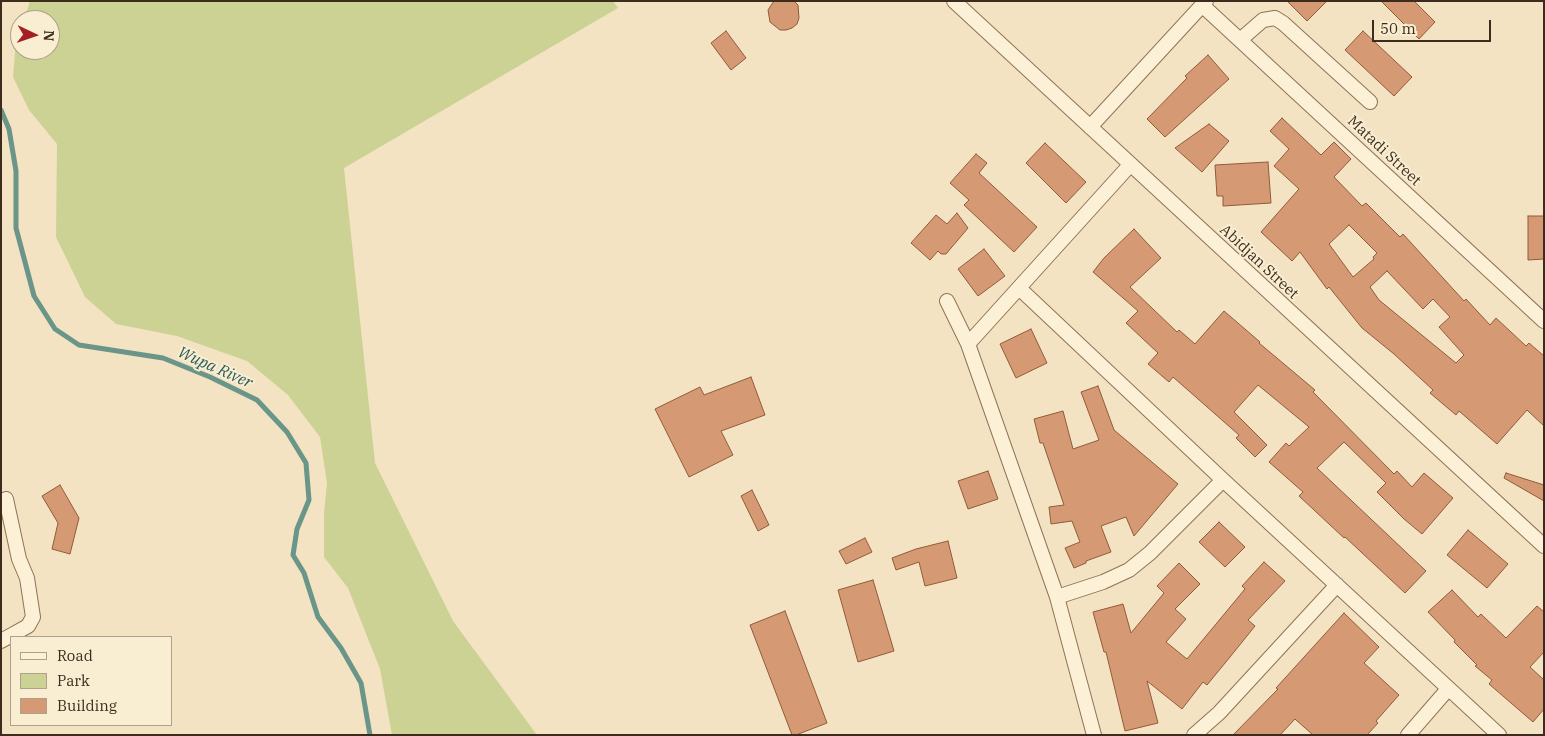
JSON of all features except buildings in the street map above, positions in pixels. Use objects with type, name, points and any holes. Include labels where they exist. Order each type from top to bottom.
[{"type":"street","name":"Abidjan Street","points":[[954,1],[1130,166],[1544,546]]},
{"type":"street","points":[[1090,127],[1204,3]]},
{"type":"street","name":"Matadi Street","points":[[1204,3],[1240,40],[1544,321]]},
{"type":"street","points":[[1240,40],[1264,20],[1275,18],[1283,23],[1370,102]]},
{"type":"street","points":[[968,344],[1130,166]]},
{"type":"street","points":[[1019,288],[1499,735]]},
{"type":"street","points":[[946,301],[968,344],[1057,597],[1094,735]]},
{"type":"street","points":[[1057,597],[1103,582],[1129,570],[1150,553],[1223,480]]},
{"type":"street","points":[[6,499],[19,559],[27,578],[33,617],[28,626],[11,636]]},
{"type":"street","points":[[1194,735],[1219,713],[1336,585]]},
{"type":"street","points":[[1408,735],[1448,689]]},
{"type":"green space","points":[[30,1],[613,1],[618,8],[344,168],[375,463],[453,621],[537,735],[392,735],[380,669],[348,588],[324,557],[324,513],[327,483],[320,437],[288,395],[247,361],[177,336],[116,324],[85,297],[56,237],[57,144],[29,110],[13,77],[14,60],[60,60],[60,10],[27,10]]},
{"type":"waterway","name":"Wupa River","points":[[1,110],[9,129],[16,171],[16,228],[34,296],[55,329],[79,345],[163,358],[210,377],[257,400],[287,432],[306,463],[309,500],[297,529],[293,555],[304,573],[318,617],[341,648],[361,683],[370,735]]}]
